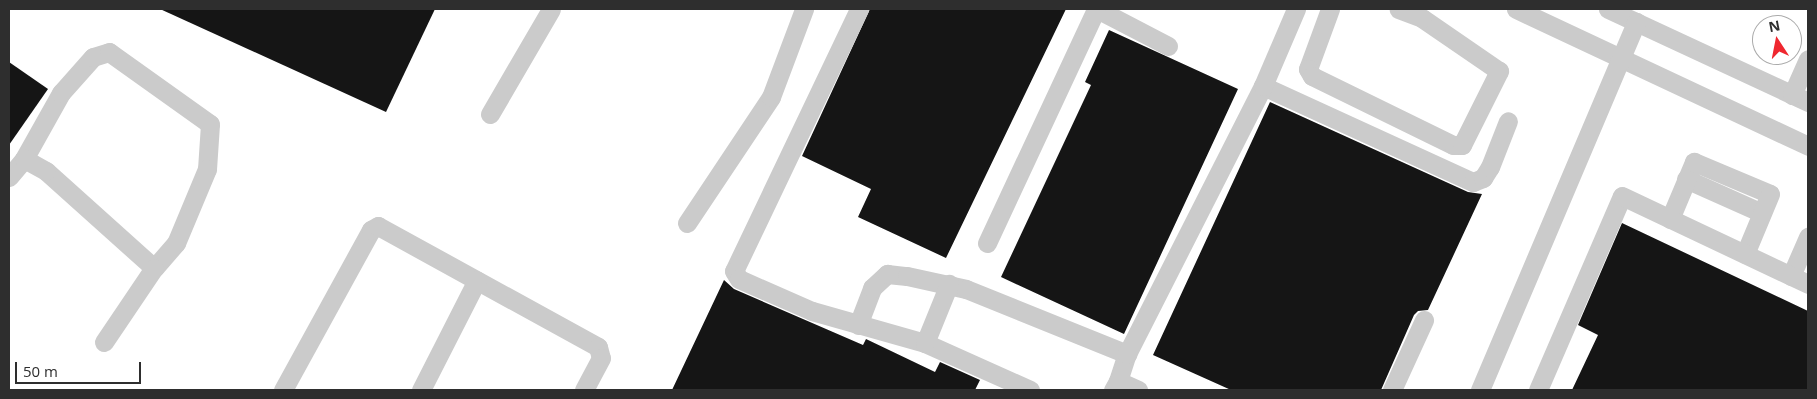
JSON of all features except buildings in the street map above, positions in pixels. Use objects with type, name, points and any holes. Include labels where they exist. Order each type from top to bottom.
[{"type":"street","points":[[490,114],[551,9]]},
{"type":"street","points":[[687,223],[771,96],[804,9]]},
{"type":"street","points":[[859,9],[734,272],[738,279],[793,303],[858,325],[925,343],[1030,390]]},
{"type":"street","points":[[987,243],[1096,9],[1168,46]]},
{"type":"street","points":[[1138,390],[1115,386],[1127,354],[1263,86],[1296,9]]},
{"type":"street","points":[[1330,9],[1308,69],[1312,76],[1453,145],[1462,145],[1499,71],[1424,14],[1399,9]]},
{"type":"street","points":[[1516,9],[1808,146]]},
{"type":"street","points":[[1608,9],[1800,99],[1808,59]]},
{"type":"street","points":[[1480,390],[1636,22]]},
{"type":"street","points":[[9,176],[24,158],[61,93],[92,57],[109,52],[210,124],[207,169],[176,243],[154,268],[104,342]]},
{"type":"street","points":[[1263,86],[1472,182],[1483,178],[1490,167],[1508,121]]},
{"type":"street","points":[[24,158],[46,171],[154,268]]},
{"type":"street","points":[[1670,218],[1686,179],[1762,213],[1745,254]]},
{"type":"street","points":[[1538,390],[1622,196],[1808,284]]},
{"type":"street","points":[[283,390],[371,230],[378,226],[598,347],[600,358],[584,390]]},
{"type":"street","points":[[1791,276],[1808,237]]},
{"type":"street","points":[[858,325],[872,288],[887,274],[949,284],[1127,354]]},
{"type":"street","points":[[421,390],[478,280]]},
{"type":"street","points":[[925,343],[949,284]]},
{"type":"street","points":[[1392,390],[1424,320]]}]
